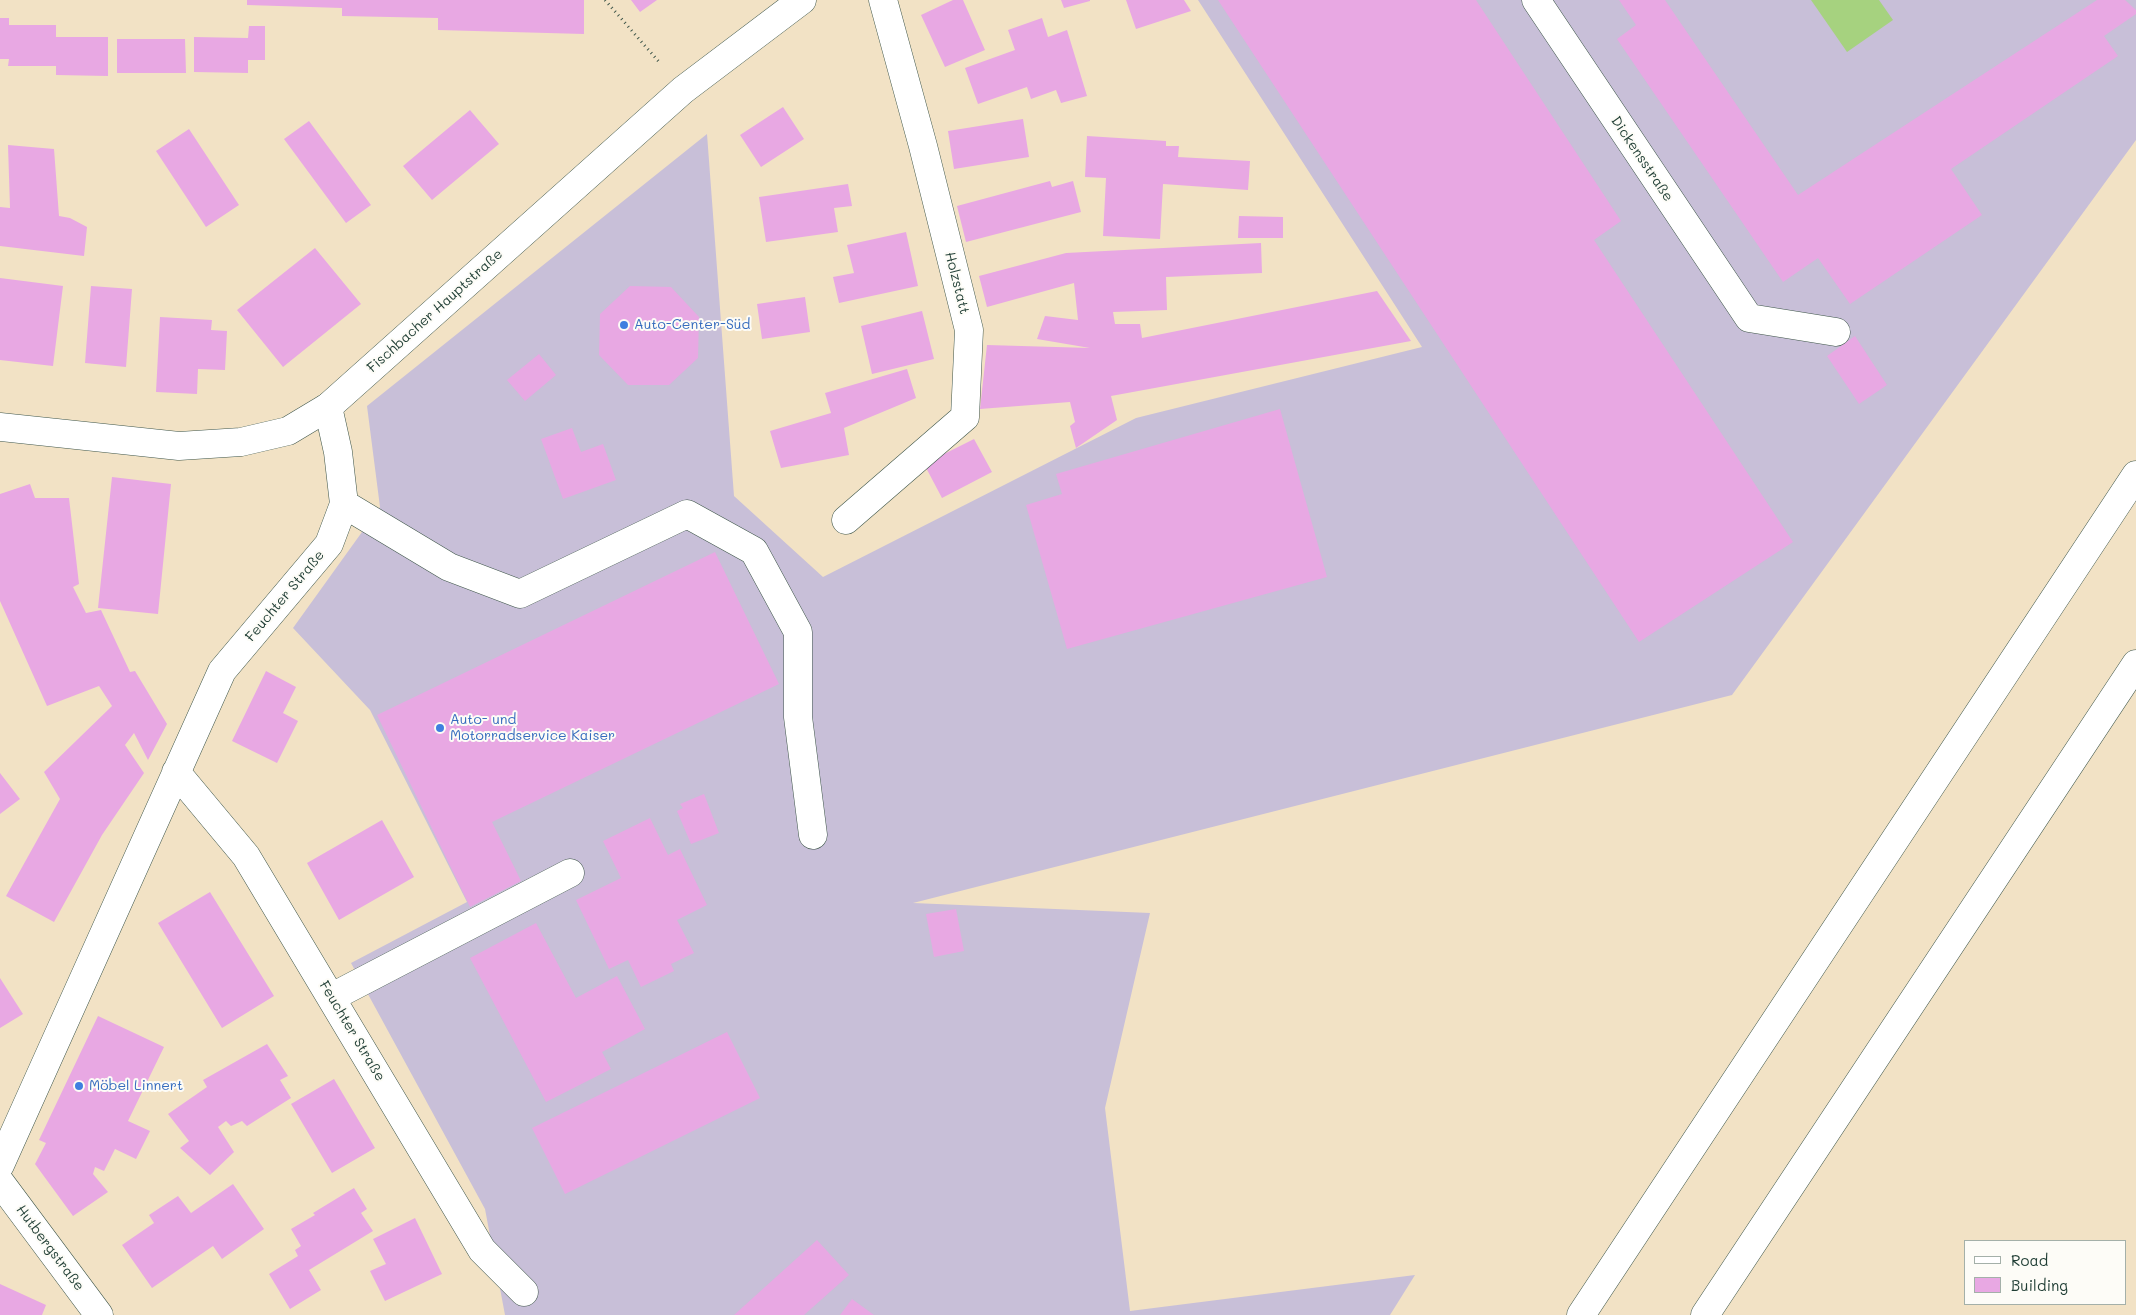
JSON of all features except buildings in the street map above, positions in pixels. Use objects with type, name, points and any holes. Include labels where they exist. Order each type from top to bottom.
[{"type":"main road","name":"Fischbacher Hauptstraße","points":[[0,427],[188,445],[240,442],[288,431],[328,407],[683,90],[802,0]]},
{"type":"main road","name":"Holzstatt","points":[[846,520],[965,417],[969,330],[923,146],[883,0]]},
{"type":"main road","name":"Dickensstraße","points":[[1536,0],[1749,318],[1836,332]]},
{"type":"main road","name":"Feuchter Straße","points":[[0,1165],[222,671],[329,544],[344,504],[338,452],[328,407]]},
{"type":"main road","points":[[1581,1315],[2136,475]]},
{"type":"main road","points":[[344,504],[449,567],[520,594],[687,514],[754,551],[798,632],[798,717],[813,835]]},
{"type":"main road","points":[[1705,1315],[2136,664]]},
{"type":"main road","name":"Feuchter Straße","points":[[176,772],[246,856],[482,1250],[524,1292]]},
{"type":"main road","points":[[332,997],[570,873]]},
{"type":"main road","name":"Hutbergstraße","points":[[0,1182],[99,1315]]},
{"type":"path","points":[[605,0],[683,90]]},
{"type":"shaded area","points":[[1198,0],[2136,0],[2136,140],[1732,695],[913,903],[1150,913],[1105,1108],[1130,1311],[1415,1275],[1390,1315],[505,1315],[485,1209],[351,963],[467,902],[370,710],[293,628],[380,507],[367,406],[707,134],[734,496],[823,577],[1136,418],[1422,347]]},
{"type":"green space","points":[[1811,0],[1879,0],[1893,20],[1847,52]]},
{"type":"place","name":"Auto-Center-Süd","points":[[624,325]]},
{"type":"place","name":"Auto- und Motorradservice Kaiser","points":[[440,728]]},
{"type":"place","name":"Möbel Linnert","points":[[79,1086]]}]
